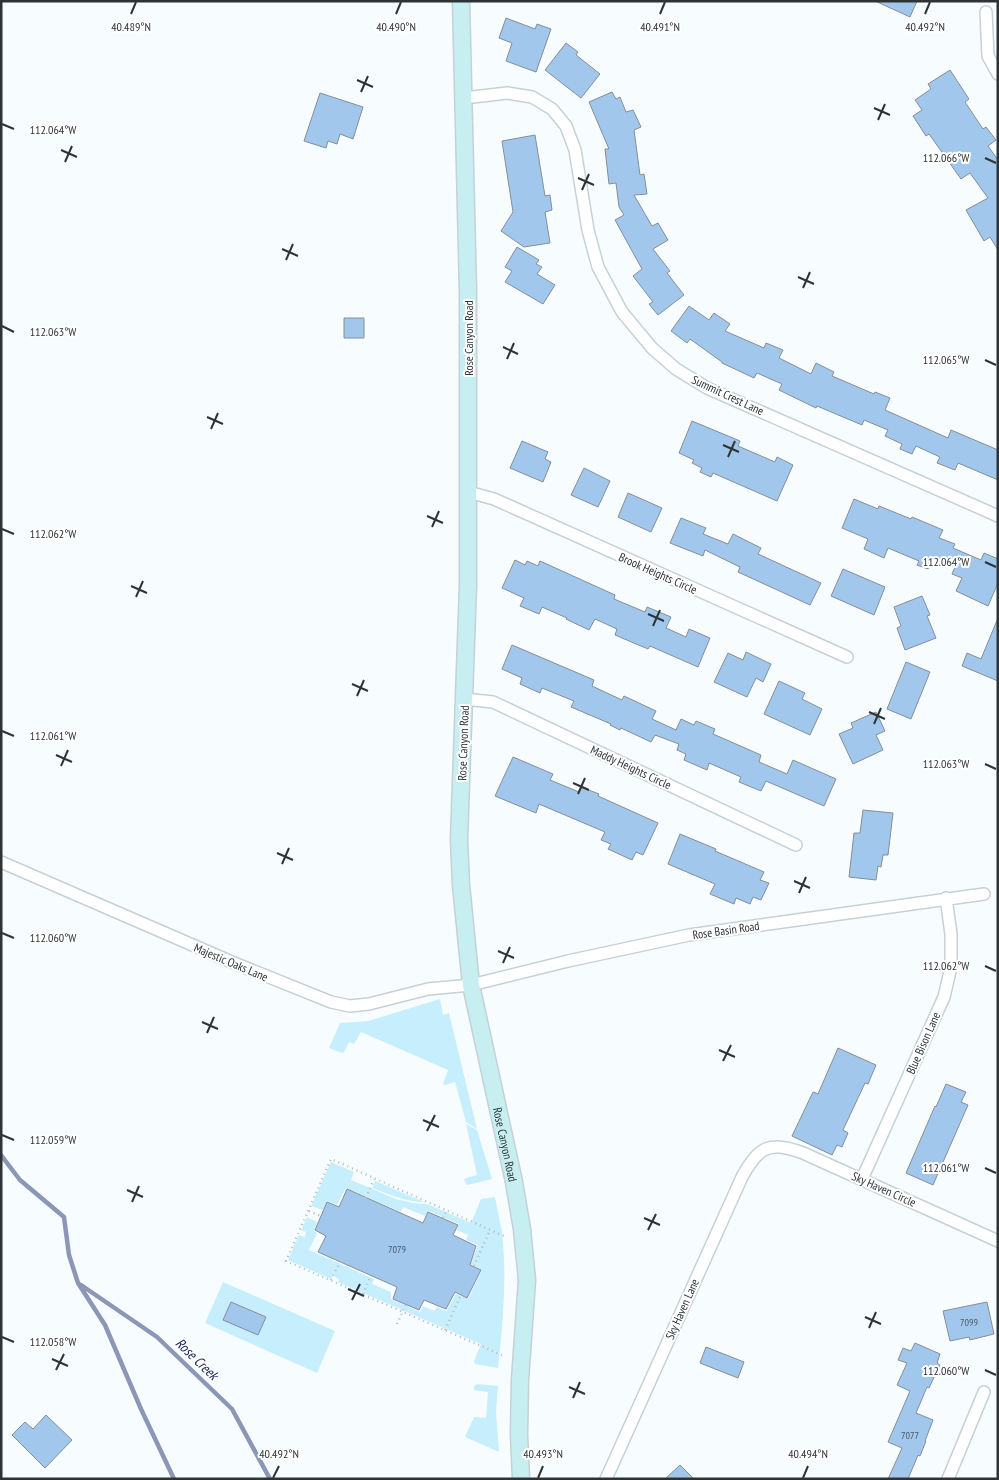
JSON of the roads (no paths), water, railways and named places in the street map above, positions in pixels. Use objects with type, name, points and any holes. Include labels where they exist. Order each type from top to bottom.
[{"type":"street","name":"Rose Canyon Road","points":[[461,1],[468,292],[468,585],[459,839],[461,885],[472,985],[514,1182],[523,1237],[527,1280],[520,1380],[519,1435],[521,1479]]},
{"type":"street","points":[[986,12],[988,56],[998,74]]},
{"type":"street","name":"Summit Crest Lane","points":[[464,98],[507,93],[532,97],[552,109],[566,126],[575,150],[588,230],[598,267],[622,312],[652,348],[676,369],[707,388],[998,516]]},
{"type":"street","name":"Brook Heights Circle","points":[[468,492],[494,499],[847,658]]},
{"type":"street","name":"Maddy Heights Circle","points":[[464,699],[492,702],[796,844]]},
{"type":"street","name":"Majestic Oaks Lane","points":[[1,862],[234,963],[331,1002],[350,1006],[369,1004],[428,989],[472,985]]},
{"type":"street","name":"Rose Basin Road","points":[[472,985],[568,961],[689,935],[984,894]]},
{"type":"street","name":"Blue Bison Lane","points":[[862,1179],[944,998],[951,967],[952,934],[946,898]]},
{"type":"street","name":"Sky Haven Circle","points":[[769,1147],[792,1148],[998,1241]]},
{"type":"street","name":"Sky Haven Lane","points":[[606,1479],[742,1177],[756,1155],[769,1147]]},
{"type":"street","points":[[948,1479],[984,1392]]},
{"type":"waterway","name":"Rose Creek","points":[[1,1155],[20,1180],[64,1217],[69,1255],[78,1283],[105,1325],[174,1479]]},
{"type":"waterway","name":"Rose Creek","points":[[81,1285],[157,1337],[232,1409],[270,1479]]}]
